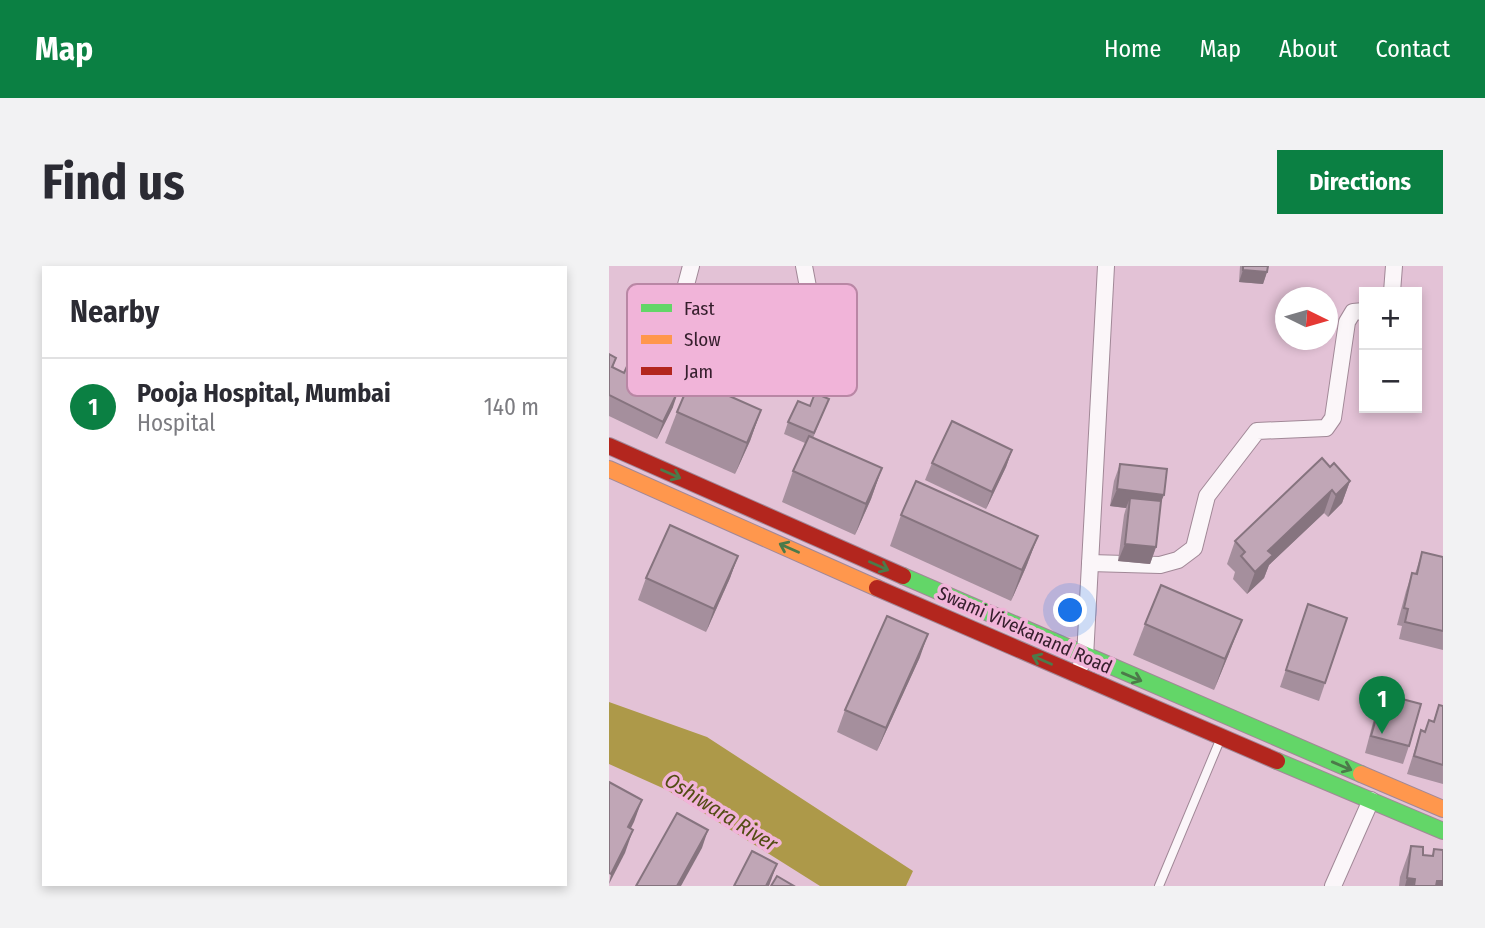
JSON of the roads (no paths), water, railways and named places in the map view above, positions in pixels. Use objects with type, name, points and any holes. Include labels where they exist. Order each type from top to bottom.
[{"type":"main road","name":"Swami Vivekanand Road","points":[[609,446],[1084,657],[1443,808]]},
{"type":"main road","name":"Swami Vivekanand Road","points":[[609,469],[1077,676],[1443,831]]},
{"type":"main road","points":[[1408,816],[1416,797]]},
{"type":"street","points":[[686,284],[691,266]]},
{"type":"street","points":[[804,266],[807,284]]},
{"type":"street","points":[[1077,676],[1084,657],[1106,266]]},
{"type":"street","points":[[1392,287],[1394,266]]},
{"type":"street","points":[[1090,563],[1160,565],[1178,560],[1194,548],[1206,496],[1257,431],[1326,428],[1333,418],[1347,322],[1353,312],[1359,311]]},
{"type":"street","points":[[1333,886],[1371,800]]},
{"type":"lane","points":[[1159,886],[1221,737]]},
{"type":"water","name":"Oshiwara River","points":[[609,702],[707,737],[913,871],[906,886],[820,886],[667,790],[609,764]]},
{"type":"place","name":"Pooja Hospital, Mumbai","points":[[1382,734]]}]
